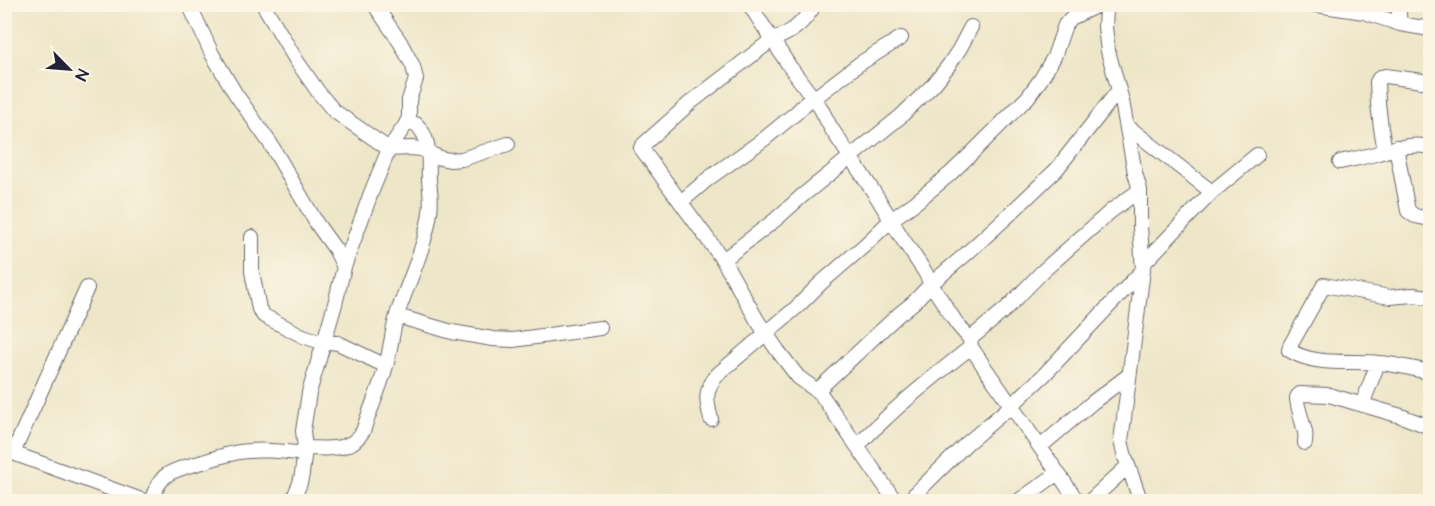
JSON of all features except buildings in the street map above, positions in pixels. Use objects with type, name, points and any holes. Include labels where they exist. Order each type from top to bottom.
[{"type":"street","points":[[189,4],[212,54],[235,93],[270,143],[344,267]]},
{"type":"street","points":[[263,4],[308,79],[334,111],[389,149],[422,149],[450,160],[462,159],[508,144]]},
{"type":"street","points":[[292,501],[300,483],[305,412],[312,377],[344,267],[389,149],[409,117],[409,100],[416,79],[416,71],[400,42],[374,4]]},
{"type":"street","points":[[749,4],[790,67],[820,107],[831,128],[1011,406],[1077,501]]},
{"type":"street","points":[[814,4],[798,27],[785,36],[773,39],[676,115],[641,148],[723,260],[765,333],[798,377],[820,393],[897,501]]},
{"type":"street","points":[[711,419],[706,393],[718,374],[797,307],[891,220],[950,174],[1028,97],[1054,57],[1065,25],[1071,18],[1100,4],[1104,5],[1106,10],[1106,39],[1140,190],[1143,267],[1121,441],[1141,501]]},
{"type":"street","points":[[1311,4],[1364,12],[1400,24],[1431,29]]},
{"type":"street","points":[[1398,4],[1400,24]]},
{"type":"street","points":[[723,260],[900,117],[934,84],[960,48],[971,27]]},
{"type":"street","points":[[681,202],[709,178],[763,140],[812,97],[817,96],[859,64],[901,38]]},
{"type":"street","points":[[1431,82],[1385,76],[1380,77],[1377,82],[1381,128],[1391,149],[1408,211],[1415,216],[1431,219]]},
{"type":"street","points":[[820,393],[821,387],[1056,170],[1118,91]]},
{"type":"street","points":[[87,288],[9,451],[149,501],[167,475],[231,453],[289,452],[344,447],[359,439],[363,431],[386,366],[397,316],[418,256],[430,212],[429,153],[422,129],[416,124],[406,124]]},
{"type":"street","points":[[1127,126],[1212,192]]},
{"type":"street","points":[[1340,162],[1409,145],[1431,147]]},
{"type":"street","points":[[908,501],[1059,359],[1212,192],[1257,155]]},
{"type":"street","points":[[858,447],[865,436],[971,343],[1043,271],[1103,218],[1140,190]]},
{"type":"street","points":[[252,237],[252,271],[258,309],[264,316],[291,331],[315,340],[338,343],[386,366]]},
{"type":"street","points":[[1431,297],[1413,295],[1390,297],[1324,285],[1289,350],[1317,360],[1378,363],[1431,372]]},
{"type":"street","points":[[397,316],[452,332],[493,339],[513,340],[600,327]]},
{"type":"street","points":[[1362,405],[1378,363]]},
{"type":"street","points":[[1040,447],[1129,375]]},
{"type":"street","points":[[1305,443],[1305,432],[1297,401],[1300,394],[1329,395],[1431,427]]},
{"type":"street","points":[[1089,501],[1128,466]]},
{"type":"street","points":[[1017,501],[1058,473]]}]
